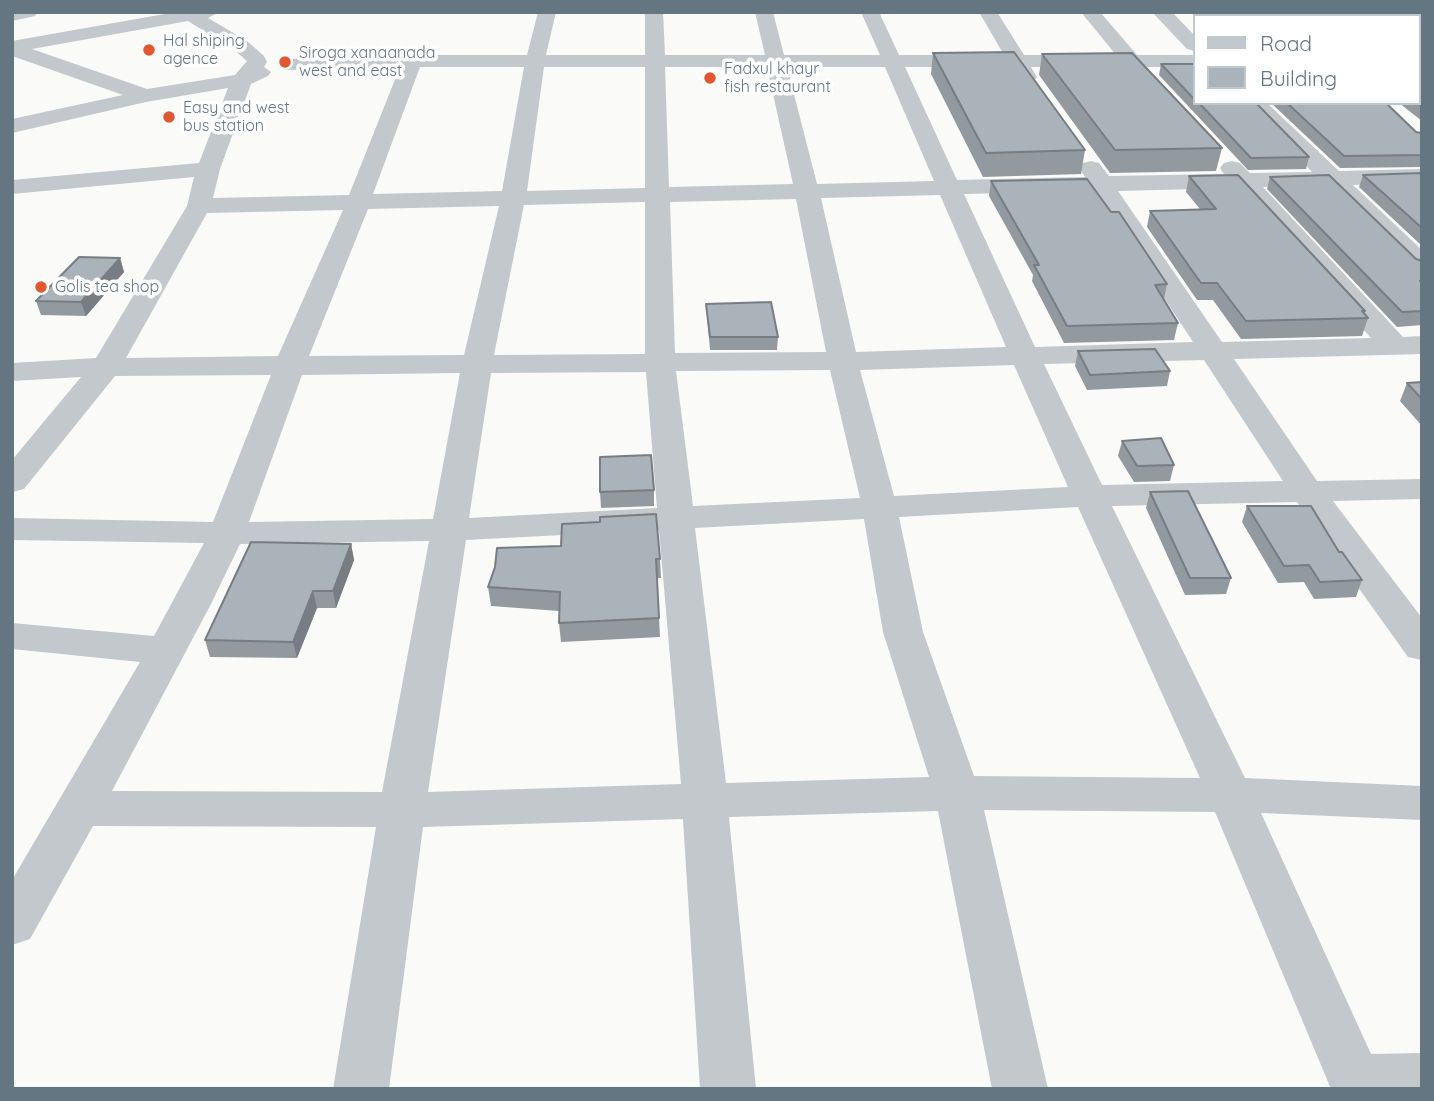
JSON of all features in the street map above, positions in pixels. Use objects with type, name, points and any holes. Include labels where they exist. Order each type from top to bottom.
[{"type":"street","points":[[12,16],[29,12]]},
{"type":"street","points":[[12,48],[188,13],[210,12]]},
{"type":"street","points":[[361,1089],[402,810],[477,366],[513,200],[535,61],[547,12]]},
{"type":"street","points":[[654,12],[660,361],[705,800],[729,1089]]},
{"type":"street","points":[[764,12],[807,191],[843,361],[879,505],[903,632],[957,793],[1020,1089]]},
{"type":"street","points":[[870,12],[1025,357],[1230,796],[1358,1084],[1422,1078]]},
{"type":"street","points":[[988,12],[1016,61],[1040,94]]},
{"type":"street","points":[[1090,12],[1130,61],[1159,91]]},
{"type":"street","points":[[1161,12],[1192,43]]},
{"type":"street","points":[[188,13],[240,45],[286,59],[1192,61]]},
{"type":"street","points":[[240,45],[252,67]]},
{"type":"street","points":[[12,48],[146,96]]},
{"type":"street","points":[[12,126],[146,96],[286,59]]},
{"type":"street","points":[[12,924],[80,808],[192,604],[227,533],[289,367],[358,203],[412,61]]},
{"type":"street","points":[[12,482],[106,368],[199,206],[208,169],[252,67]]},
{"type":"street","points":[[1257,105],[1422,265]]},
{"type":"street","points":[[1078,149],[1307,491],[1422,647]]},
{"type":"street","points":[[1215,150],[1408,345]]},
{"type":"street","points":[[12,187],[208,169]]},
{"type":"street","points":[[199,206],[1422,176]]},
{"type":"street","points":[[12,214],[39,185]]},
{"type":"street","points":[[12,372],[106,368],[843,361],[1408,345]]},
{"type":"street","points":[[12,530],[227,533],[449,530],[879,505],[1089,496],[1422,489]]},
{"type":"street","points":[[12,636],[165,651]]},
{"type":"street","points":[[80,808],[402,810],[957,793],[1230,796],[1422,803]]},
{"type":"building","points":[[1014,52],[1085,150],[986,153],[933,53]]},
{"type":"building","points":[[1132,53],[1222,148],[1115,150],[1042,54]]},
{"type":"building","points":[[1420,63],[1422,63],[1422,106],[1420,104]]},
{"type":"building","points":[[1161,64],[1192,64],[1192,97]]},
{"type":"building","points":[[1201,105],[1258,105],[1309,157],[1251,158]]},
{"type":"building","points":[[1289,105],[1388,105],[1416,132],[1422,133],[1422,155],[1344,156]]},
{"type":"building","points":[[1422,173],[1422,228],[1363,175]]},
{"type":"building","points":[[1238,175],[1365,311],[1362,311],[1368,318],[1246,321],[1217,283],[1201,283],[1150,211],[1216,209],[1189,176]]},
{"type":"building","points":[[1329,175],[1416,259],[1422,261],[1422,311],[1402,312],[1270,177]]},
{"type":"building","points":[[1087,179],[1111,212],[1119,212],[1167,284],[1155,285],[1178,323],[1067,326],[1034,265],[1039,265],[991,181]]},
{"type":"building","points":[[79,257],[120,258],[81,302],[36,301]]},
{"type":"building","points":[[771,302],[778,337],[710,337],[706,304]]},
{"type":"building","points":[[1155,349],[1170,371],[1090,375],[1078,351]]},
{"type":"building","points":[[1422,382],[1422,399],[1407,383]]},
{"type":"building","points":[[1161,438],[1174,465],[1137,466],[1122,441]]},
{"type":"building","points":[[651,455],[654,490],[600,492],[600,457]]},
{"type":"building","points":[[1188,491],[1231,578],[1190,578],[1150,492]]},
{"type":"building","points":[[1247,506],[1311,506],[1339,552],[1342,552],[1362,580],[1320,582],[1309,565],[1284,566]]},
{"type":"building","points":[[656,514],[660,559],[656,559],[659,618],[559,623],[560,592],[488,587],[495,567],[497,548],[561,546],[562,524],[600,522],[600,517]]},
{"type":"building","points":[[251,542],[351,544],[333,591],[313,591],[293,642],[205,640]]},
{"type":"place","name":"Hal shiping agence","points":[[149,50]]},
{"type":"place","name":"Siroga xanaanada west and east","points":[[285,62]]},
{"type":"place","name":"Fadxul khayr fish restaurant","points":[[710,78]]},
{"type":"place","name":"Easy and west bus station","points":[[169,117]]},
{"type":"place","name":"Golis tea shop","points":[[41,287]]}]
